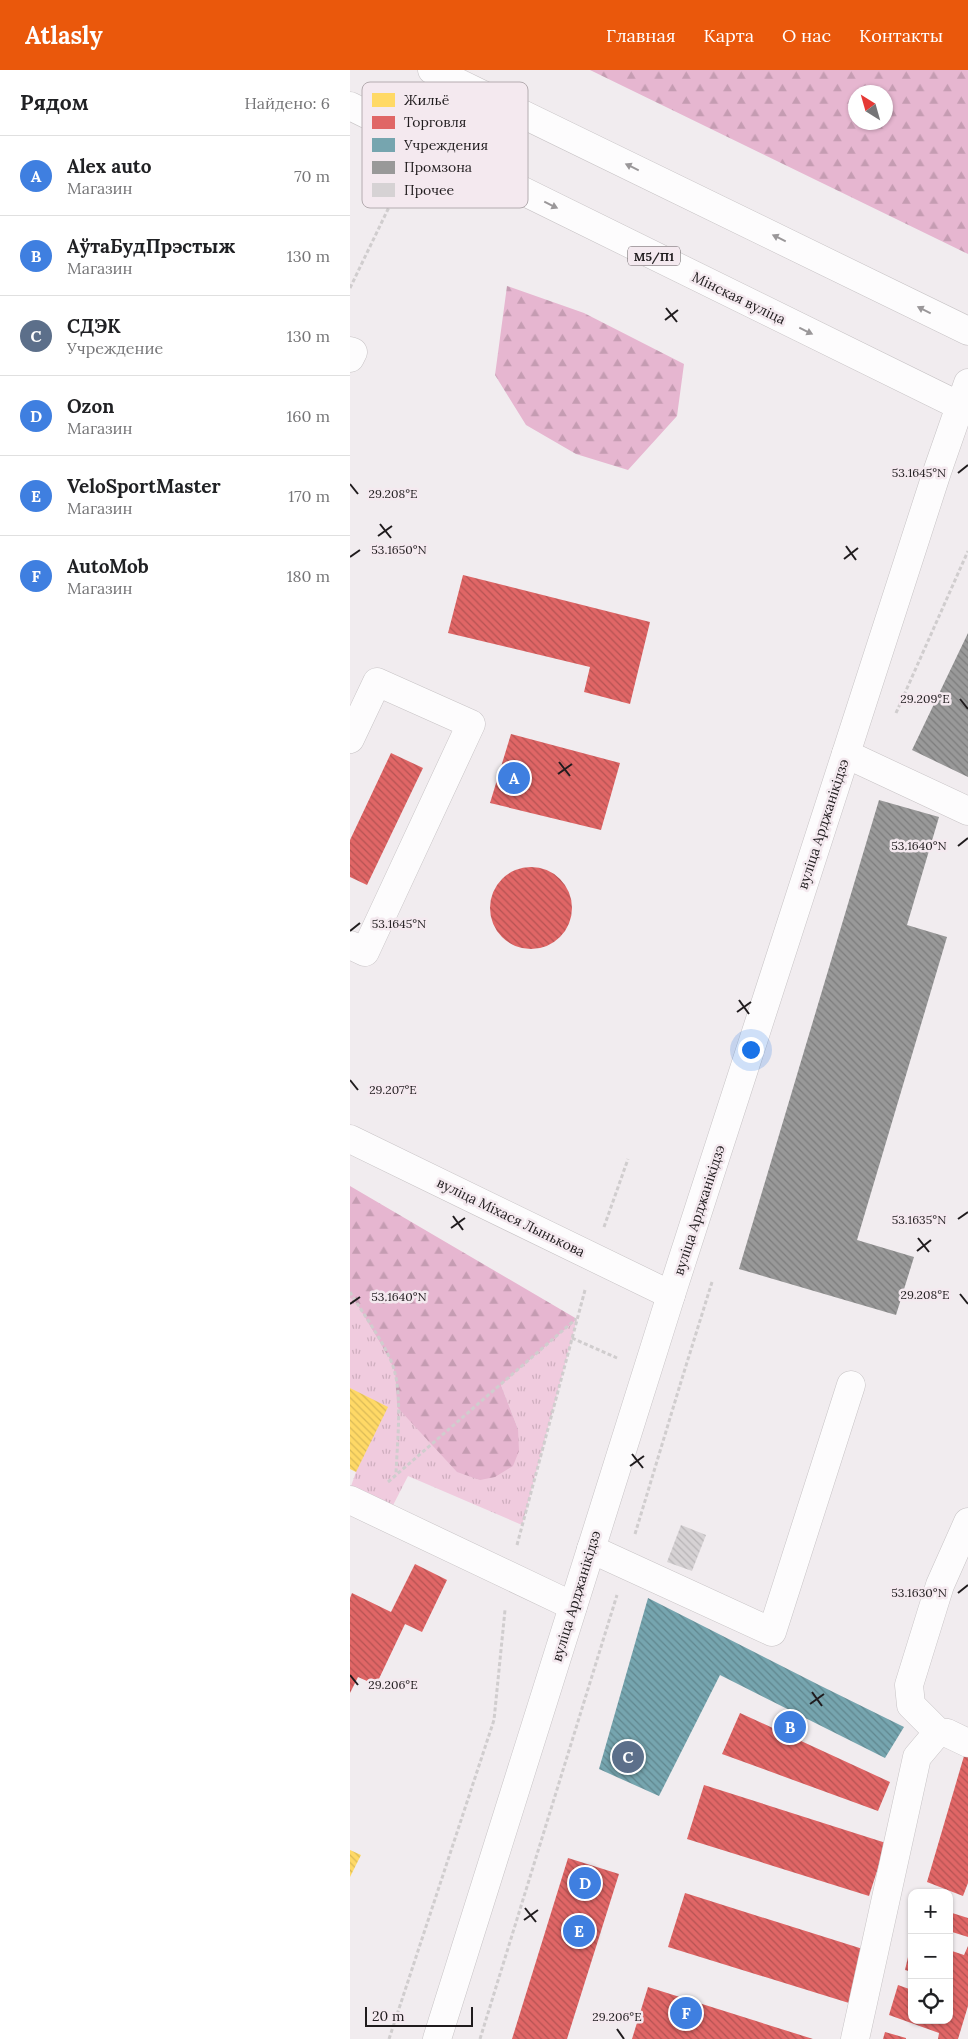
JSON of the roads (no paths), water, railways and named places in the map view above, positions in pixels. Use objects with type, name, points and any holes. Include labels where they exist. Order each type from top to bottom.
[{"type":"main road","points":[[432,70],[457,82]]},
{"type":"main road","name":"Мінская вуліца","points":[[350,106],[362,112]]},
{"type":"main road","points":[[528,117],[968,331]]},
{"type":"main road","name":"Мінская вуліца","points":[[528,191],[965,400]]},
{"type":"main road","points":[[350,351],[353,352],[350,358]]},
{"type":"main road","name":"вуліца Арджанікідзэ","points":[[436,2039],[671,1295],[846,754],[965,400]]},
{"type":"main road","points":[[350,738],[377,682],[471,724],[365,952],[350,944]]},
{"type":"main road","points":[[846,754],[968,811]]},
{"type":"main road","name":"вуліца Міхася Лынькова","points":[[350,1139],[671,1295]]},
{"type":"main road","points":[[591,1549],[772,1632],[851,1385]]},
{"type":"main road","points":[[356,1502],[573,1606]]},
{"type":"main road","points":[[968,1522],[940,1585],[909,1685],[911,1706],[938,1732],[947,1733],[968,1743]]},
{"type":"main road","points":[[856,2039],[917,1757],[938,1732]]},
{"type":"place","name":"Alex auto","points":[[514,778]]},
{"type":"place","name":"АўтаБудПрэстыж","points":[[790,1727]]},
{"type":"place","name":"СДЭК","points":[[628,1757]]},
{"type":"place","name":"Ozon","points":[[585,1883]]},
{"type":"place","name":"VeloSportMaster","points":[[579,1931]]},
{"type":"place","name":"AutoMob","points":[[686,2013]]}]
